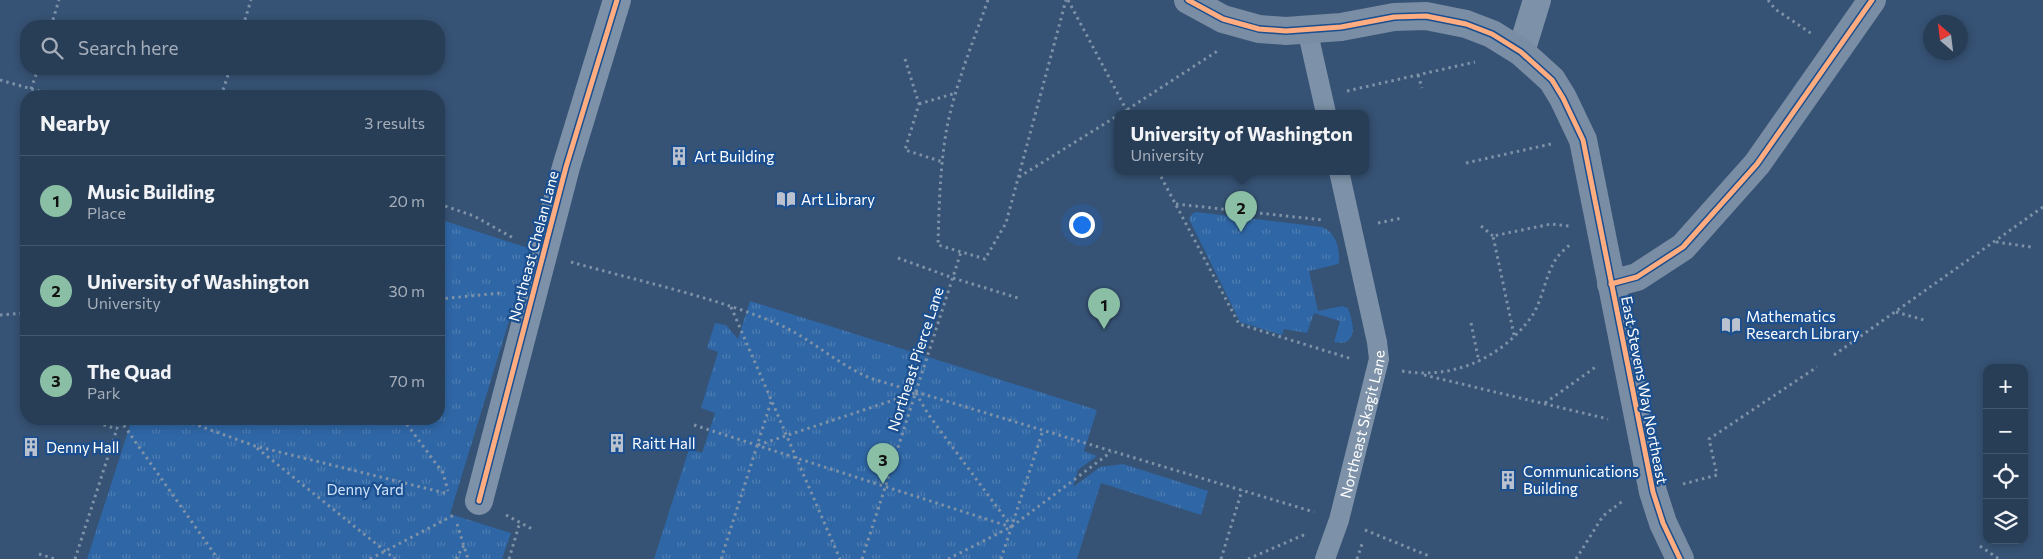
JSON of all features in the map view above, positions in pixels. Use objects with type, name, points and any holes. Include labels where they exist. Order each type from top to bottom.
[{"type":"street","name":"Northeast Chelan Lane","points":[[479,501],[566,167],[617,0]]},
{"type":"street","name":"East Stevens Way Northeast","points":[[1188,0],[1223,19],[1259,29],[1286,31],[1341,26],[1394,17],[1426,16],[1458,22],[1492,34],[1521,52],[1556,87],[1574,119],[1583,140],[1653,492],[1663,523],[1680,559]]},
{"type":"street","points":[[1521,52],[1538,0]]},
{"type":"street","points":[[1611,284],[1637,277],[1683,247],[1757,164],[1872,0]]},
{"type":"lane","points":[[1307,29],[1325,110]]},
{"type":"lane","name":"Northeast Skagit Lane","points":[[1325,559],[1339,520],[1379,359],[1377,342],[1340,175]]},
{"type":"path","points":[[53,20],[59,0]]},
{"type":"path","points":[[245,20],[251,0]]},
{"type":"path","points":[[988,0],[963,67],[947,128],[939,194],[938,245],[985,259],[1006,223],[1067,0]]},
{"type":"path","points":[[1067,0],[1126,110]]},
{"type":"path","points":[[1768,0],[1775,9],[1817,38]]},
{"type":"path","points":[[1130,110],[1227,44],[1259,29]]},
{"type":"path","points":[[905,59],[919,104],[905,150],[943,162]]},
{"type":"path","points":[[1372,85],[1478,61]]},
{"type":"path","points":[[32,89],[36,75]]},
{"type":"path","points":[[223,90],[228,75]]},
{"type":"path","points":[[1418,75],[1422,88]]},
{"type":"path","points":[[0,80],[36,90]]},
{"type":"path","points":[[919,104],[956,93]]},
{"type":"path","points":[[1019,177],[1114,118]]},
{"type":"path","points":[[1466,163],[1557,142]]},
{"type":"path","points":[[1176,204],[1371,225],[1402,218]]},
{"type":"path","points":[[445,206],[474,216],[543,254],[731,307],[787,329],[863,375],[1339,520]]},
{"type":"path","points":[[1834,355],[2043,208]]},
{"type":"path","points":[[1493,236],[1551,224],[1575,226]]},
{"type":"path","points":[[1481,226],[1493,236],[1514,335]]},
{"type":"path","points":[[1996,242],[2031,247]]},
{"type":"path","points":[[898,258],[953,278],[1018,298]]},
{"type":"path","points":[[445,298],[534,290]]},
{"type":"path","points":[[731,307],[840,559]]},
{"type":"path","points":[[1896,312],[1924,320]]},
{"type":"path","points":[[0,315],[20,313]]},
{"type":"path","points":[[1471,323],[1479,362]]},
{"type":"path","points":[[1544,403],[1599,364]]},
{"type":"path","points":[[1678,485],[1717,475],[1709,439],[1817,367]]},
{"type":"path","points":[[1422,374],[1609,419]]},
{"type":"path","points":[[757,445],[916,392]]},
{"type":"path","points":[[916,392],[928,414],[1011,527]]},
{"type":"path","points":[[721,559],[772,401]]},
{"type":"path","points":[[104,425],[117,429]]},
{"type":"path","points":[[75,559],[118,425]]},
{"type":"path","points":[[124,425],[218,559]]},
{"type":"path","points":[[197,425],[255,446],[479,501]]},
{"type":"path","points":[[408,425],[444,473],[451,501]]},
{"type":"path","points":[[694,425],[1011,527]]},
{"type":"path","points":[[1001,559],[1043,430]]},
{"type":"path","points":[[255,446],[395,559]]},
{"type":"path","points":[[948,559],[1011,527],[1112,452]]},
{"type":"path","points":[[1220,559],[1242,490]]},
{"type":"path","points":[[1576,559],[1603,516],[1620,502],[1628,499]]},
{"type":"path","points":[[453,508],[468,559]]},
{"type":"path","points":[[370,559],[454,514]]},
{"type":"path","points":[[1248,559],[1339,520]]},
{"type":"path","points":[[509,559],[520,522],[532,529]]},
{"type":"path","points":[[1357,559],[1366,530]]},
{"type":"path","points":[[1372,532],[1429,556]]},
{"type":"path","points":[[456,559],[464,545]]},
{"type":"path","points":[[1980,546],[1998,559]]},
{"type":"path","points":[[38,554],[55,559]]},
{"type":"green space","points":[[1196,212],[1327,229],[1336,242],[1339,262],[1338,264],[1309,271],[1318,311],[1342,306],[1348,308],[1353,328],[1351,337],[1344,343],[1334,342],[1340,321],[1314,313],[1307,333],[1284,329],[1282,335],[1240,322],[1189,219]]},
{"type":"green space","name":"Denny Yard","points":[[445,221],[531,249],[450,514],[511,533],[502,559],[87,559],[130,425],[445,425]]},
{"type":"green space","points":[[750,301],[1097,410],[1084,451],[1097,456],[1078,470],[1073,487],[1100,467],[1123,464],[1208,491],[1201,515],[1101,483],[1077,559],[654,559],[689,449],[702,453],[715,413],[701,408],[718,352],[707,348],[715,323],[726,325],[738,339]]},
{"type":"cycle path","points":[[479,501],[566,167],[617,0]]},
{"type":"cycle path","points":[[1188,0],[1223,19],[1259,29],[1286,31],[1341,27],[1394,17],[1426,16],[1466,24],[1492,34],[1521,52],[1552,80],[1563,98],[1583,140],[1653,492],[1663,523],[1680,559]]},
{"type":"cycle path","points":[[1611,284],[1637,277],[1683,247],[1757,164],[1872,0]]},
{"type":"place","name":"Art Building","points":[[679,156]]},
{"type":"place","name":"Art Library","points":[[786,199]]},
{"type":"place","name":"University of Washington","points":[[1241,232]]},
{"type":"place","name":"Mathematics Research Library","points":[[1731,325]]},
{"type":"place","name":"Music Building","points":[[1104,329]]},
{"type":"place","name":"Raitt Hall","points":[[617,443]]},
{"type":"place","name":"Denny Hall","points":[[31,447]]},
{"type":"place","name":"Communications Building","points":[[1508,480]]},
{"type":"place","name":"The Quad","points":[[883,484]]}]
